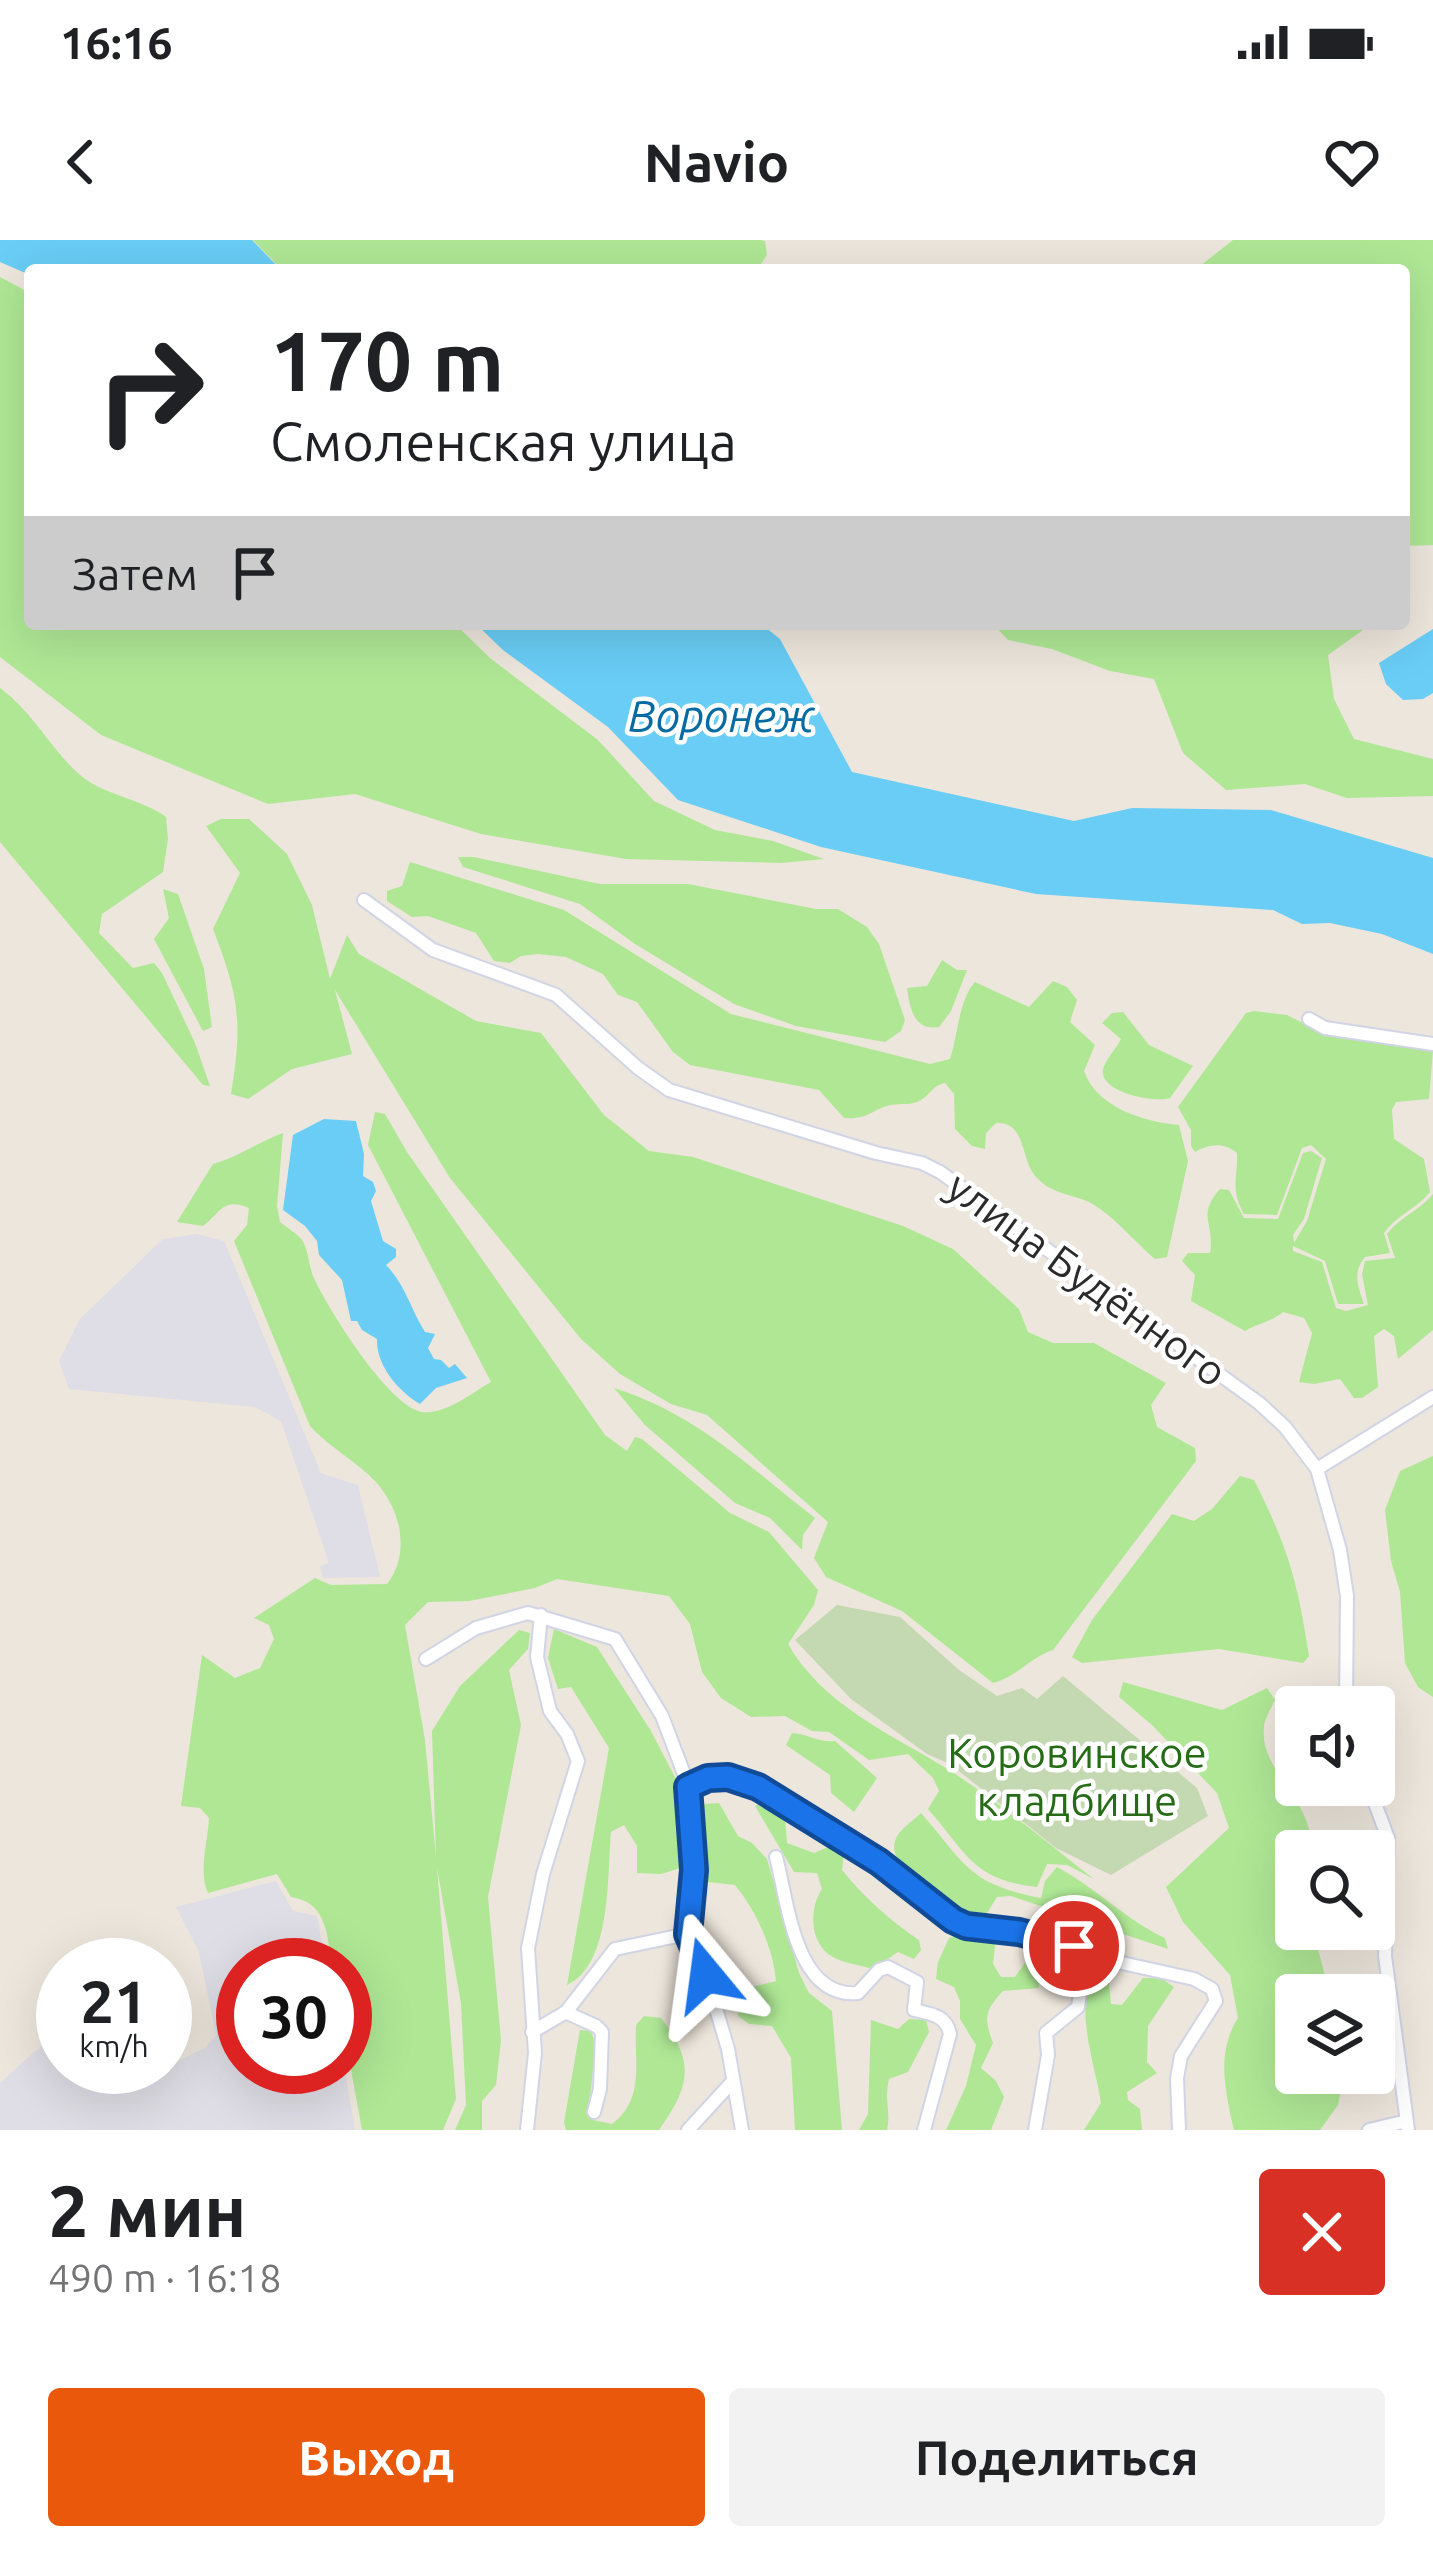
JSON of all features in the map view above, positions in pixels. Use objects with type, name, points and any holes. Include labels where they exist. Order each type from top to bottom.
[{"type":"street","name":"улица Будённого","points":[[364,900],[434,950],[556,995],[669,1090],[922,1163],[958,1182],[1259,1403],[1285,1426],[1317,1468],[1340,1550],[1347,1597],[1346,1686]]},
{"type":"street","points":[[1310,1019],[1325,1028],[1433,1044]]},
{"type":"street","points":[[1317,1468],[1433,1396]]},
{"type":"street","points":[[426,1659],[476,1628],[528,1613],[615,1639],[662,1716],[688,1787],[694,1870],[688,1934],[728,2049],[742,2130]]},
{"type":"street","points":[[527,2130],[532,2102],[528,1948],[543,1874],[578,1761],[568,1734],[550,1712],[537,1657],[541,1615]]},
{"type":"street","points":[[688,1787],[708,1778],[728,1777],[758,1787],[879,1862],[966,1926],[1019,1932],[1074,1946],[1086,1955],[1208,1984],[1216,2001],[1181,2056],[1179,2130]]},
{"type":"street","points":[[1369,2130],[1407,2125],[1385,1956],[1388,1838],[1376,1806]]},
{"type":"street","points":[[776,1857],[800,1945],[815,1979],[826,1989],[858,1993],[879,1970],[888,1967],[917,1982],[914,2010],[938,2015],[949,2027],[924,2130]]},
{"type":"street","points":[[532,2032],[565,2012],[615,1949],[688,1934]]},
{"type":"street","points":[[1035,2130],[1048,2055],[1046,2033],[1078,2007],[1086,1955]]},
{"type":"street","points":[[565,2012],[602,2032],[601,2089],[594,2112]]},
{"type":"street","points":[[688,2130],[733,2081]]},
{"type":"shaded area","points":[[197,1234],[224,1241],[321,1473],[358,1485],[380,1577],[323,1578],[320,1566],[329,1563],[281,1421],[255,1407],[69,1389],[59,1361],[80,1319],[163,1239]]},
{"type":"shaded area","points":[[276,1881],[293,1911],[317,1916],[321,1938],[216,1938],[216,2035],[199,1952],[176,1907]]},
{"type":"shaded area","points":[[216,2035],[216,2094],[349,2094],[355,2130],[0,2130],[0,2083],[36,2051],[36,2094],[192,2094],[192,2054]]},
{"type":"green space","points":[[253,240],[760,240],[765,241],[767,255],[761,264],[276,264]]},
{"type":"green space","points":[[1233,240],[1433,240],[1433,545],[1410,546],[1410,264],[1203,264]]},
{"type":"green space","points":[[0,277],[24,290],[24,630],[461,630],[490,658],[598,740],[654,801],[715,830],[773,841],[824,859],[781,863],[626,859],[481,834],[355,794],[268,804],[101,735],[0,657]]},
{"type":"green space","points":[[999,630],[1363,630],[1328,655],[1334,699],[1354,739],[1433,759],[1433,796],[1347,798],[1305,784],[1226,790],[1183,753],[1154,679],[1110,671],[1052,649],[1008,640]]},
{"type":"green space","points":[[0,688],[79,774],[166,817],[163,872],[102,914],[99,933],[133,968],[154,963],[162,973],[210,1086],[203,1085],[0,842]]},
{"type":"green space","points":[[221,819],[249,819],[287,854],[312,905],[330,979],[347,935],[359,954],[476,1021],[541,1033],[604,1115],[649,1151],[693,1157],[903,1226],[953,1249],[1019,1309],[1028,1332],[1053,1343],[1094,1343],[1166,1383],[1151,1405],[1157,1427],[1195,1448],[1196,1461],[1053,1650],[993,1683],[902,1611],[826,1577],[814,1558],[828,1522],[707,1415],[671,1404],[620,1374],[581,1339],[450,1178],[335,990],[352,1054],[292,1069],[248,1099],[231,1094],[236,1010],[213,929],[240,873],[206,826]]},
{"type":"green space","points":[[458,857],[600,884],[688,884],[816,909],[838,909],[867,927],[879,944],[905,1020],[901,1031],[885,1042],[796,1026],[734,1004],[580,904],[463,867]]},
{"type":"green space","points":[[410,862],[564,910],[731,1014],[930,1064],[950,1059],[962,1008],[975,982],[1029,1007],[1053,981],[1067,987],[1077,1000],[1070,1022],[1095,1045],[1084,1071],[1090,1084],[1123,1110],[1179,1125],[1188,1161],[1167,1257],[1155,1259],[1098,1207],[1043,1183],[1032,1171],[1018,1135],[1006,1124],[996,1123],[986,1133],[985,1149],[972,1146],[955,1129],[954,1094],[945,1083],[917,1102],[844,1118],[819,1090],[690,1065],[673,1052],[637,1002],[618,995],[603,974],[566,957],[538,954],[510,963],[494,961],[476,933],[428,916],[412,917],[387,901],[387,891],[402,886]]},
{"type":"green space","points":[[163,889],[178,894],[204,969],[212,1027],[203,1031],[154,939],[169,918]]},
{"type":"green space","points":[[942,960],[957,970],[967,970],[951,1011],[939,1027],[924,1026],[915,1017],[907,988],[927,986]]},
{"type":"green space","points":[[1123,1012],[1149,1045],[1193,1066],[1170,1098],[1131,1095],[1106,1080],[1105,1065],[1121,1039],[1102,1023],[1112,1013]]},
{"type":"green space","points":[[1246,1013],[1287,1015],[1323,1033],[1433,1050],[1429,1099],[1396,1102],[1392,1110],[1394,1139],[1424,1159],[1430,1192],[1384,1233],[1390,1253],[1365,1257],[1361,1263],[1357,1280],[1364,1304],[1338,1304],[1325,1261],[1293,1246],[1293,1251],[1322,1262],[1336,1308],[1346,1311],[1368,1305],[1362,1274],[1365,1261],[1395,1258],[1387,1234],[1433,1194],[1433,1330],[1398,1359],[1394,1336],[1384,1329],[1374,1336],[1378,1387],[1362,1398],[1354,1398],[1340,1379],[1299,1382],[1312,1333],[1304,1318],[1283,1312],[1245,1331],[1191,1301],[1195,1275],[1182,1261],[1188,1253],[1210,1253],[1209,1206],[1220,1189],[1229,1190],[1244,1218],[1278,1219],[1303,1153],[1311,1151],[1322,1158],[1294,1243],[1307,1221],[1326,1159],[1311,1145],[1302,1148],[1277,1215],[1244,1214],[1236,1191],[1237,1153],[1216,1145],[1195,1152],[1191,1146],[1191,1130],[1178,1107]]},
{"type":"green space","points":[[375,1112],[385,1114],[605,1435],[627,1451],[635,1437],[642,1439],[730,1513],[769,1532],[818,1590],[814,1605],[788,1644],[819,1684],[859,1716],[984,1794],[1094,1879],[1067,1865],[1047,1864],[1037,1887],[998,1878],[973,1862],[928,1809],[939,1791],[933,1778],[908,1754],[869,1760],[829,1732],[812,1731],[785,1716],[751,1717],[721,1698],[702,1672],[690,1624],[669,1596],[557,1579],[469,1601],[428,1602],[405,1625],[425,1740],[436,1857],[432,1731],[460,1686],[519,1630],[530,1633],[528,1649],[509,1670],[521,1725],[488,1897],[501,2040],[496,2085],[482,2101],[482,2130],[455,2130],[466,2105],[461,2003],[437,1868],[456,2099],[443,2130],[362,2130],[355,2094],[372,2094],[372,1938],[327,1938],[318,1913],[291,1897],[277,1874],[208,1893],[204,1866],[209,1818],[200,1808],[181,1806],[202,1655],[235,1678],[260,1668],[274,1639],[269,1625],[254,1618],[315,1578],[331,1585],[387,1584],[399,1559],[400,1532],[391,1505],[375,1481],[310,1426],[234,1241],[247,1225],[249,1208],[227,1205],[203,1226],[177,1222],[213,1164],[283,1133],[280,1222],[302,1240],[313,1276],[331,1309],[377,1376],[409,1407],[423,1412],[440,1410],[491,1382],[368,1145]]},
{"type":"green space","points":[[614,1388],[697,1427],[815,1518],[803,1535],[802,1550],[770,1518],[735,1503],[645,1425]]},
{"type":"green space","points":[[1433,1456],[1433,1697],[1418,1687],[1405,1663],[1400,1592],[1385,1510],[1400,1471]]},
{"type":"green space","points":[[1240,1476],[1254,1480],[1283,1546],[1305,1630],[1309,1656],[1303,1663],[1219,1649],[1082,1663],[1072,1657],[1092,1620],[1172,1514],[1194,1521],[1212,1509]]},
{"type":"green space","name":"Коровинское кладбище","points":[[837,1605],[900,1617],[959,1670],[997,1696],[1022,1688],[1037,1699],[1063,1676],[1197,1788],[1208,1816],[1111,1875],[1056,1848],[950,1764],[927,1754],[851,1699],[795,1640]]},
{"type":"green space","points":[[554,1629],[597,1647],[651,1731],[678,1783],[684,1867],[661,1874],[637,1873],[637,1846],[624,1825],[611,1832],[600,1939],[582,1974],[567,1985],[609,1748],[571,1687],[558,1689],[548,1658]]},
{"type":"green space","points":[[1123,1682],[1222,1710],[1267,1688],[1275,1700],[1264,1724],[1265,1743],[1275,1766],[1275,1806],[1299,1806],[1309,1830],[1275,1830],[1275,1950],[1318,1950],[1324,1974],[1275,1974],[1275,2094],[1340,2094],[1320,2130],[1234,2130],[1224,2072],[1227,2044],[1238,2018],[1230,1975],[1183,1922],[1166,1887],[1229,1828],[1217,1793],[1119,1697]]},
{"type":"green space","points":[[792,1733],[835,1741],[877,1778],[854,1812],[831,1793],[830,1775],[786,1745]]},
{"type":"green space","points":[[764,1802],[785,1819],[787,1843],[814,1853],[833,1845],[844,1853],[842,1870],[919,1940],[921,1950],[914,1959],[898,1952],[873,1969],[827,1953],[813,1922],[822,1889],[817,1873],[794,1872],[755,1806]]},
{"type":"green space","points":[[719,1803],[738,1836],[767,1859],[799,1973],[809,1993],[832,2011],[842,2130],[795,2130],[791,2058],[772,2026],[749,2024],[738,2016],[736,1991],[776,1981],[767,1943],[743,1895],[735,1885],[708,1882],[703,1804]]},
{"type":"green space","points":[[921,1813],[984,1879],[1041,1898],[1045,1881],[1057,1867],[1165,1938],[1168,1949],[1011,1896],[997,1897],[984,1918],[943,1898],[913,1877],[895,1853],[902,1829]]},
{"type":"green space","points":[[962,1934],[996,1938],[993,1964],[1001,1977],[1015,1977],[1037,1946],[1049,1952],[1039,1973],[1039,1988],[1003,1991],[989,2010],[993,2043],[981,2068],[996,2081],[1004,2097],[991,2130],[946,2130],[966,2086],[976,2045],[960,2019],[954,1987],[936,1979],[949,1938]]},
{"type":"green space","points":[[1143,1978],[1161,1978],[1174,1987],[1148,2026],[1147,2062],[1157,2073],[1127,2092],[1128,2100],[1140,2109],[1142,2130],[1084,2130],[1101,2103],[1086,2022],[1088,1992],[1093,1980],[1109,1983],[1111,2004],[1122,2005]]},
{"type":"green space","points":[[644,2016],[661,2018],[684,2061],[678,2100],[659,2130],[566,2130],[580,2030],[591,2031],[596,2046],[588,2114],[593,2120],[612,2124],[634,2092],[636,2025]]},
{"type":"green space","points":[[909,2019],[926,2020],[929,2032],[908,2072],[889,2079],[887,2130],[859,2130],[868,2114],[871,2020],[898,2029]]},
{"type":"water","points":[[0,240],[252,240],[275,264],[24,264],[24,272],[0,262]]},
{"type":"water","points":[[1433,629],[1433,693],[1403,700],[1386,684],[1379,663]]},
{"type":"water","name":"Воронеж","points":[[482,630],[769,630],[780,639],[852,772],[1074,821],[1132,808],[1271,810],[1433,858],[1433,954],[1382,934],[1330,923],[1302,924],[1273,910],[1036,894],[821,847],[678,800],[608,727]]},
{"type":"water","points":[[324,1119],[356,1121],[364,1154],[363,1176],[373,1182],[376,1191],[371,1201],[383,1241],[396,1249],[396,1257],[386,1265],[425,1332],[435,1334],[428,1348],[434,1359],[449,1368],[455,1364],[467,1378],[436,1388],[420,1404],[390,1376],[377,1339],[351,1321],[342,1280],[319,1255],[317,1241],[283,1210],[293,1135]]},
{"type":"route","points":[[706,1975],[688,1934],[694,1870],[688,1787],[708,1778],[728,1777],[758,1787],[879,1862],[966,1926],[1019,1932],[1074,1946]]}]
